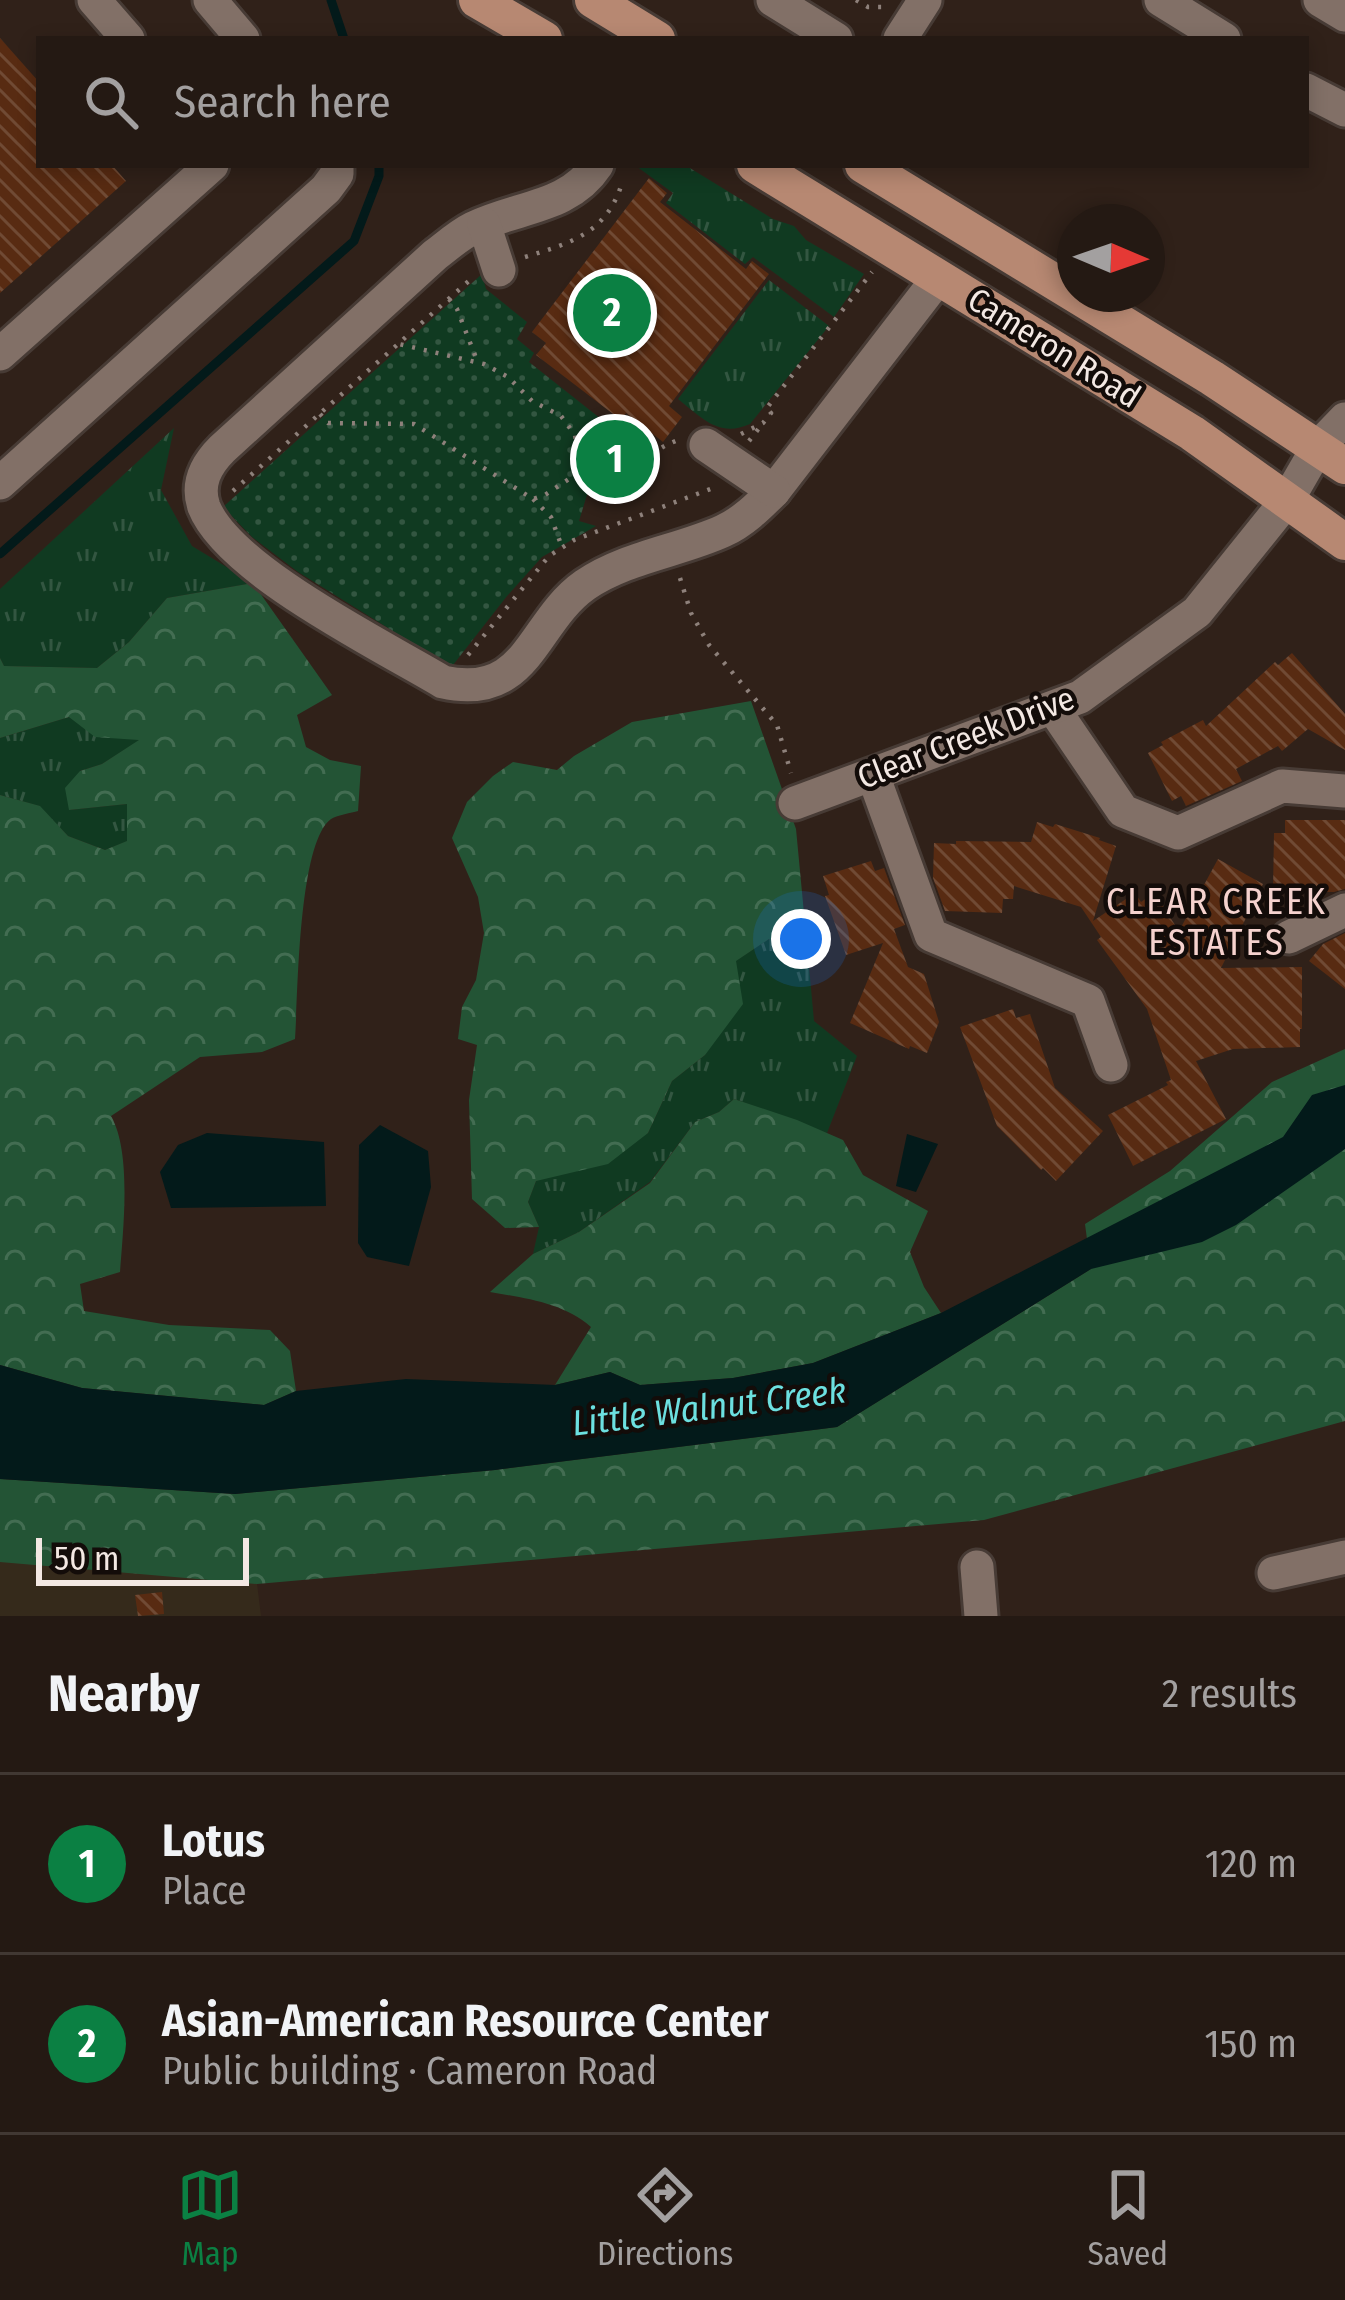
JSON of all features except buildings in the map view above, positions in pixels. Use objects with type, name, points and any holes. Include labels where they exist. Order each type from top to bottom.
[{"type":"main road","points":[[477,0],[539,36]]},
{"type":"main road","points":[[593,0],[652,36]]},
{"type":"main road","name":"Cameron Road","points":[[759,168],[1192,433],[1345,542]]},
{"type":"main road","name":"Cameron Road","points":[[868,168],[1213,378],[1332,457]]},
{"type":"street","points":[[94,0],[125,36]]},
{"type":"street","points":[[210,0],[240,36]]},
{"type":"street","points":[[773,0],[831,36]]},
{"type":"street","points":[[1161,0],[1219,36]]},
{"type":"street","points":[[1320,0],[1345,15]]},
{"type":"street","points":[[1309,92],[1345,110]]},
{"type":"street","points":[[0,354],[209,168]]},
{"type":"street","points":[[0,483],[326,189],[337,168]]},
{"type":"street","points":[[611,171],[559,200],[472,229],[435,255],[211,459],[204,472],[201,487],[208,513],[267,577],[443,682],[460,686],[507,675],[580,588],[610,571],[742,521],[774,491],[939,277]]},
{"type":"street","points":[[484,224],[498,268]]},
{"type":"street","name":"Clear Creek Drive","points":[[797,802],[1080,698],[1197,612],[1288,500],[1332,457],[1345,419]]},
{"type":"street","points":[[709,438],[774,491]]},
{"type":"street","points":[[1053,708],[1123,812],[1178,833],[1282,787],[1345,791]]},
{"type":"street","points":[[873,775],[931,935],[1088,1001],[1111,1064]]},
{"type":"street","points":[[1289,938],[1345,910]]},
{"type":"street","points":[[1274,1574],[1345,1557]]},
{"type":"street","points":[[977,1567],[981,1616]]},
{"type":"path","points":[[856,0],[908,15]]},
{"type":"path","points":[[208,513],[481,270],[549,249],[596,227],[614,207],[611,171]]},
{"type":"path","points":[[587,473],[610,487],[624,486],[656,450],[751,430],[771,413],[766,410],[872,272]]},
{"type":"path","points":[[449,298],[478,363]]},
{"type":"path","points":[[399,344],[478,363],[508,377],[532,401],[561,416],[575,435],[579,462],[572,477],[533,499]]},
{"type":"path","points":[[320,414],[328,423],[414,424],[533,499],[551,517],[562,548]]},
{"type":"path","points":[[677,571],[691,613],[710,646],[777,725],[797,802]]},
{"type":"shaded area","points":[[0,1497],[248,1510],[261,1616],[0,1616]]},
{"type":"green space","points":[[639,168],[690,168],[773,219],[794,226],[806,240],[864,274],[834,317],[753,257],[745,264],[666,203],[673,193]]},
{"type":"green space","points":[[482,274],[486,289],[527,322],[517,339],[534,353],[529,362],[620,434],[598,442],[583,480],[590,485],[579,521],[596,526],[542,557],[449,666],[298,572],[252,537],[223,507]]},
{"type":"green space","points":[[769,280],[829,326],[750,424],[720,427],[678,399]]},
{"type":"green space","points":[[174,428],[161,490],[192,546],[253,583],[167,598],[129,642],[97,668],[4,666],[0,589]]},
{"type":"green space","points":[[253,583],[332,695],[297,715],[306,747],[330,760],[361,766],[358,811],[331,819],[312,857],[302,922],[295,1039],[262,1052],[200,1057],[111,1116],[124,1171],[120,1272],[80,1284],[84,1311],[169,1325],[270,1330],[290,1351],[296,1391],[264,1405],[82,1388],[0,1365],[0,795],[40,806],[68,836],[105,850],[127,841],[127,804],[69,810],[65,788],[80,771],[102,764],[139,740],[95,737],[69,717],[0,738],[0,658],[4,666],[97,668],[129,642],[167,598]]},
{"type":"green space","points":[[751,701],[796,829],[807,945],[769,939],[736,961],[743,1004],[705,1055],[672,1081],[648,1133],[608,1164],[536,1181],[528,1202],[539,1227],[505,1228],[472,1199],[469,1100],[477,1045],[458,1039],[462,1007],[476,980],[484,933],[478,897],[452,838],[467,802],[513,762],[557,770],[632,722]]},
{"type":"green space","points":[[69,717],[140,740],[102,764],[80,771],[69,810],[127,804],[128,841],[105,850],[68,836],[39,806],[0,795],[0,738]]},
{"type":"green space","points":[[769,939],[807,945],[814,1021],[857,1056],[827,1133],[734,1099],[695,1122],[650,1182],[579,1232],[533,1254],[539,1227],[528,1202],[536,1181],[648,1133],[672,1081],[705,1055],[735,961]]},
{"type":"green space","points":[[1345,1049],[1345,1421],[984,1520],[257,1584],[0,1562],[0,1479],[235,1494],[495,1470],[837,1427],[1091,1269],[1085,1224],[1170,1171],[1272,1082]]},
{"type":"green space","points":[[734,1099],[843,1140],[863,1175],[928,1211],[910,1252],[941,1313],[813,1363],[733,1378],[640,1385],[610,1372],[555,1385],[591,1327],[556,1307],[490,1292],[533,1254],[579,1232],[650,1183],[695,1122]]},
{"type":"water","name":"Little Walnut Creek","points":[[1345,1085],[1345,1149],[1236,1225],[1202,1242],[1091,1269],[837,1427],[495,1470],[235,1494],[0,1479],[0,1365],[82,1388],[264,1405],[296,1391],[406,1379],[555,1385],[610,1372],[640,1385],[733,1378],[813,1363],[941,1313],[1283,1137],[1312,1095]]},
{"type":"water","points":[[380,1125],[428,1151],[431,1187],[409,1266],[367,1257],[358,1243],[359,1145]]},
{"type":"water","points":[[207,1133],[324,1142],[326,1206],[171,1208],[160,1172],[178,1145]]},
{"type":"water","points":[[907,1134],[938,1144],[916,1192],[896,1186]]},
{"type":"waterway","points":[[331,0],[343,36]]},
{"type":"waterway","points":[[0,554],[354,241],[379,168]]},
{"type":"place","name":"Asian-American Resource Center","points":[[612,313]]},
{"type":"place","name":"Lotus","points":[[615,459]]},
{"type":"district","name":"CLEAR CREEK ESTATES","points":[[1217,922]]}]
